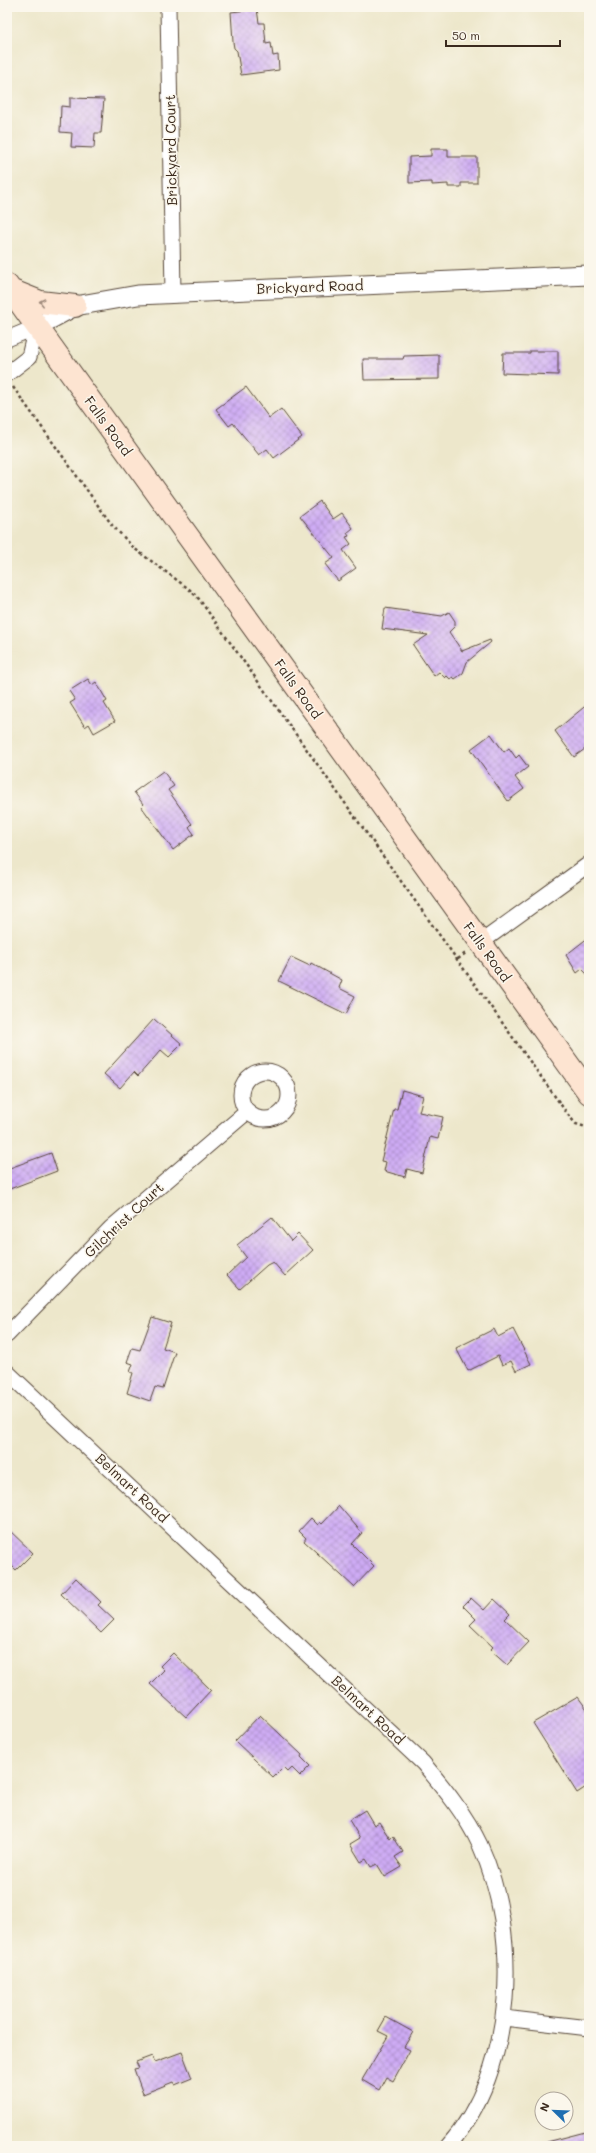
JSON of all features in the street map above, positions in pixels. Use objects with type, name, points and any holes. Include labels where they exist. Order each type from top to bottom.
[{"type":"main road","points":[[9,288],[40,302],[76,306]]},
{"type":"main road","name":"Falls Road","points":[[9,288],[589,1093]]},
{"type":"street","name":"Brickyard Court","points":[[168,7],[173,293]]},
{"type":"street","name":"Brickyard Road","points":[[7,339],[36,327],[76,306],[138,295],[589,276]]},
{"type":"street","points":[[8,378],[28,358],[36,327]]},
{"type":"street","points":[[480,943],[589,864]]},
{"type":"street","name":"Gilchrist Court","points":[[7,1335],[111,1228],[248,1111]]},
{"type":"street","name":"Belmart Road","points":[[7,1372],[423,1763],[448,1793],[480,1844],[497,1891],[506,1946],[504,2018],[494,2061],[477,2103],[448,2146]]},
{"type":"street","points":[[504,2018],[589,2028]]},
{"type":"path","points":[[8,378],[112,525],[135,549],[189,589],[199,599],[569,1116],[576,1124],[589,1128]]},
{"type":"building","points":[[257,9],[259,23],[264,23],[266,44],[271,43],[273,56],[278,55],[279,70],[241,75],[237,51],[234,48],[233,42],[231,12]]},
{"type":"building","points":[[70,98],[104,99],[101,133],[95,133],[94,148],[71,147],[72,133],[60,132],[61,106],[70,107]]},
{"type":"building","points":[[431,149],[448,149],[448,157],[477,157],[477,183],[461,183],[461,187],[448,187],[448,184],[432,185],[432,182],[409,183],[409,157],[431,156]]},
{"type":"building","points":[[530,351],[558,351],[558,375],[502,373],[503,353],[530,353]]},
{"type":"building","points":[[439,355],[439,379],[364,380],[363,359],[403,359],[404,356]]},
{"type":"building","points":[[246,387],[269,418],[281,409],[302,437],[274,458],[267,449],[259,455],[233,423],[229,426],[216,409]]},
{"type":"building","points":[[320,501],[333,519],[342,513],[353,528],[347,533],[349,536],[346,537],[351,544],[343,550],[356,568],[338,581],[325,564],[334,558],[300,516]]},
{"type":"building","points":[[385,608],[442,616],[449,612],[455,621],[455,626],[449,632],[462,651],[490,640],[491,642],[467,662],[463,673],[455,679],[453,677],[450,679],[447,676],[445,678],[439,672],[434,676],[413,645],[428,635],[382,629]]},
{"type":"building","points":[[88,679],[92,685],[96,682],[107,701],[104,703],[115,721],[94,733],[89,724],[85,727],[70,703],[75,700],[69,691]]},
{"type":"building","points":[[589,703],[589,746],[574,757],[555,731]]},
{"type":"building","points":[[491,734],[504,752],[509,748],[516,758],[519,755],[528,767],[515,777],[524,789],[508,801],[471,749]]},
{"type":"building","points":[[163,771],[174,786],[168,790],[192,824],[189,827],[194,834],[173,850],[141,806],[143,804],[134,792]]},
{"type":"building","points":[[589,937],[589,976],[582,969],[577,973],[566,955]]},
{"type":"building","points":[[291,957],[310,966],[311,963],[342,980],[339,988],[355,996],[346,1014],[279,981]]},
{"type":"building","points":[[154,1019],[182,1044],[169,1057],[161,1050],[138,1076],[134,1072],[120,1088],[104,1074]]},
{"type":"building","points":[[402,1090],[423,1096],[419,1112],[443,1117],[438,1139],[430,1137],[422,1173],[407,1169],[405,1177],[384,1171],[386,1162],[381,1161],[394,1109],[397,1109]]},
{"type":"building","points":[[51,1153],[57,1171],[7,1190],[7,1169]]},
{"type":"building","points":[[272,1217],[291,1241],[298,1234],[313,1250],[285,1276],[273,1262],[267,1265],[240,1289],[227,1275],[246,1257],[237,1245]]},
{"type":"building","points":[[152,1317],[171,1323],[163,1348],[175,1352],[163,1389],[155,1387],[150,1401],[127,1393],[133,1373],[130,1372],[133,1364],[127,1362],[132,1348],[140,1350]]},
{"type":"building","points":[[494,1329],[498,1337],[513,1329],[531,1364],[516,1371],[511,1361],[502,1365],[498,1356],[468,1371],[456,1348]]},
{"type":"building","points":[[339,1506],[362,1533],[352,1544],[374,1566],[354,1587],[304,1541],[306,1538],[299,1531],[311,1518],[318,1525],[320,1522],[322,1524]]},
{"type":"building","points":[[7,1528],[33,1553],[16,1570],[7,1561]]},
{"type":"building","points":[[76,1578],[101,1602],[98,1605],[114,1620],[101,1633],[61,1594]]},
{"type":"building","points":[[471,1598],[484,1610],[494,1599],[510,1614],[505,1619],[529,1642],[507,1665],[490,1650],[493,1647],[470,1625],[476,1619],[463,1606]]},
{"type":"building","points":[[173,1653],[211,1690],[186,1717],[150,1684],[164,1670],[160,1666]]},
{"type":"building","points":[[578,1697],[589,1712],[589,1785],[577,1793],[533,1723]]},
{"type":"building","points":[[260,1715],[302,1755],[301,1757],[310,1766],[300,1776],[292,1768],[288,1772],[283,1767],[273,1777],[235,1741]]},
{"type":"building","points":[[365,1810],[374,1825],[379,1822],[390,1839],[393,1836],[403,1852],[395,1857],[402,1867],[385,1877],[377,1864],[371,1867],[366,1859],[361,1862],[350,1844],[360,1838],[349,1820]]},
{"type":"building","points":[[386,2017],[413,2032],[404,2047],[410,2050],[393,2081],[386,2077],[379,2090],[362,2080],[388,2036],[378,2031]]},
{"type":"building","points":[[182,2052],[192,2078],[175,2085],[173,2082],[143,2094],[134,2069],[139,2068],[136,2062],[152,2056],[155,2062]]},
{"type":"building","points":[[589,2131],[589,2146],[548,2146],[547,2142]]}]
